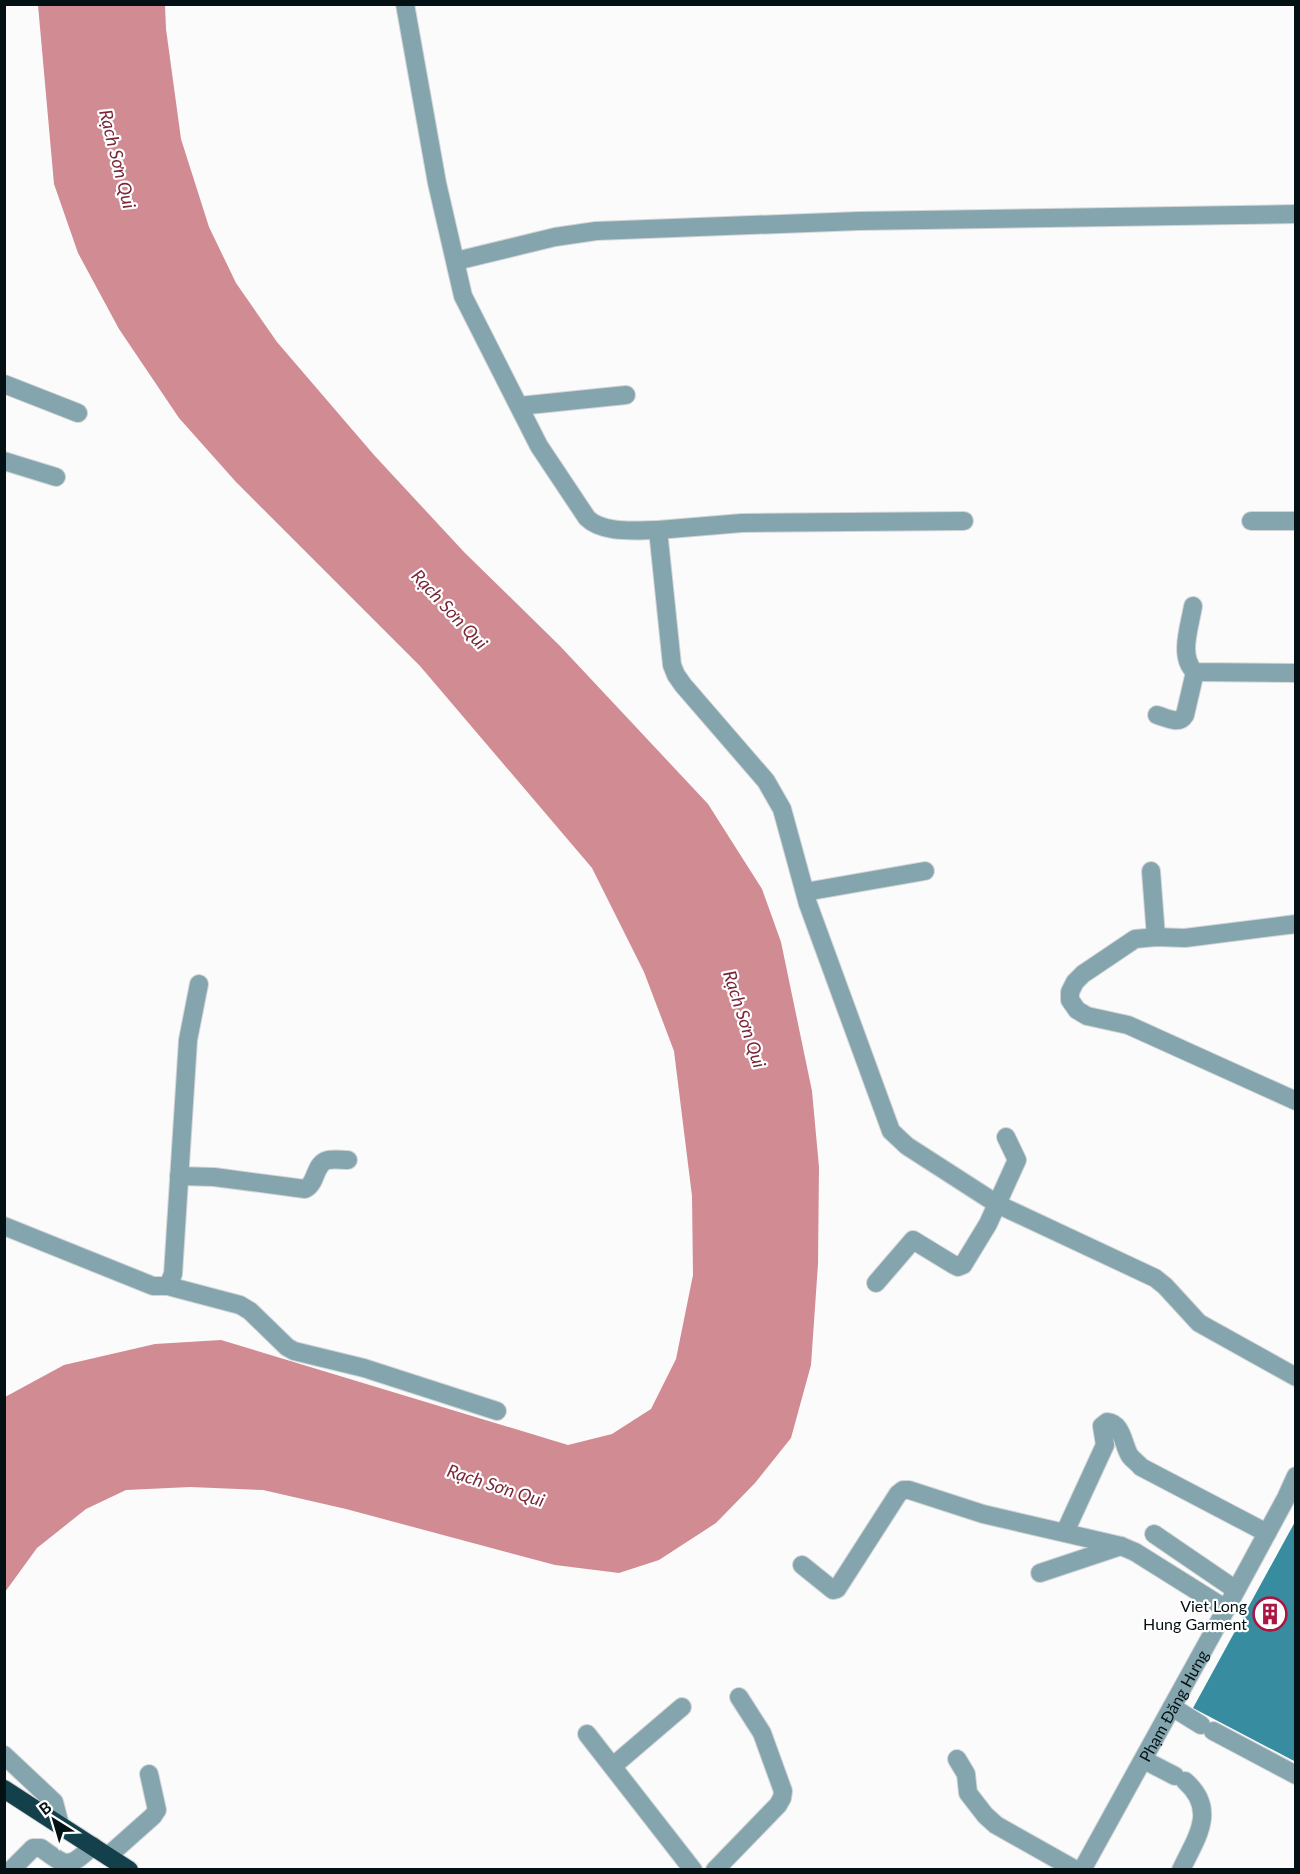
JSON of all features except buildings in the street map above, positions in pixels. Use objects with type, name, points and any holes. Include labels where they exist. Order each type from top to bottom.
[{"type":"highway","points":[[4,1789],[129,1869]]},
{"type":"street","points":[[405,4],[437,183],[463,296],[539,446],[587,518],[603,528],[658,530],[742,523],[964,521]]},
{"type":"street","points":[[456,261],[544,239],[596,231],[860,221],[1296,214]]},
{"type":"street","points":[[4,384],[78,413]]},
{"type":"street","points":[[519,406],[626,395]]},
{"type":"street","points":[[4,461],[56,477]]},
{"type":"street","points":[[1251,521],[1296,521]]},
{"type":"street","points":[[658,530],[672,665],[676,675],[775,793],[782,809],[804,892],[891,1131],[993,1213],[1155,1278],[1199,1323],[1296,1377]]},
{"type":"street","points":[[1193,606],[1186,655],[1189,666],[1195,672],[1296,672]]},
{"type":"street","points":[[1157,715],[1182,720],[1195,672]]},
{"type":"street","points":[[804,892],[925,871]]},
{"type":"street","points":[[1151,871],[1156,937]]},
{"type":"street","points":[[1296,924],[1185,938],[1135,939],[1124,944],[1075,982],[1070,992],[1070,1000],[1077,1010],[1087,1016],[1128,1025],[1296,1101]]},
{"type":"street","points":[[168,1286],[173,1274],[188,1040],[199,984]]},
{"type":"street","points":[[876,1283],[913,1240],[958,1267],[963,1265],[993,1213],[1017,1160],[1006,1137]]},
{"type":"street","points":[[179,1176],[214,1177],[305,1189],[310,1187],[323,1162],[348,1160]]},
{"type":"street","points":[[4,1226],[153,1286],[168,1286],[240,1305],[250,1311],[294,1351],[364,1368],[497,1411]]},
{"type":"street","points":[[1065,1532],[1105,1445],[1102,1426],[1107,1422],[1118,1427],[1130,1456],[1141,1467],[1267,1533]]},
{"type":"street","name":"Phạm Đăng Hưng","points":[[1082,1869],[1226,1609],[1296,1476]]},
{"type":"street","points":[[802,1565],[832,1590],[837,1589],[898,1494],[909,1490],[983,1514],[1121,1546],[1142,1556],[1226,1609]]},
{"type":"street","points":[[1154,1534],[1236,1590]]},
{"type":"street","points":[[1040,1573],[1121,1546]]},
{"type":"street","points":[[716,1869],[778,1805],[783,1791],[762,1733],[739,1697]]},
{"type":"street","points":[[613,1767],[682,1707]]},
{"type":"street","points":[[1172,1707],[1296,1775]]},
{"type":"street","points":[[587,1734],[693,1869]]},
{"type":"street","points":[[4,1755],[54,1802],[60,1825]]},
{"type":"street","points":[[957,1759],[966,1774],[968,1793],[996,1826],[1076,1869]]},
{"type":"street","points":[[1143,1760],[1180,1778],[1195,1789],[1200,1800],[1203,1824],[1181,1869]]},
{"type":"street","points":[[11,1869],[33,1848],[41,1848],[67,1864],[77,1861],[100,1851],[153,1816],[157,1810],[149,1774]]},
{"type":"water","name":"Rạch Sơn Qui","points":[[38,5],[165,5],[166,29],[181,139],[209,227],[236,283],[277,342],[374,455],[464,552],[560,646],[708,804],[762,889],[781,942],[812,1091],[819,1167],[818,1264],[811,1365],[791,1438],[755,1483],[716,1523],[659,1560],[619,1573],[555,1565],[346,1509],[263,1490],[190,1487],[126,1490],[86,1509],[37,1548],[5,1592],[5,1397],[64,1365],[155,1344],[221,1340],[568,1445],[612,1434],[651,1409],[676,1359],[693,1275],[692,1196],[674,1051],[644,972],[592,868],[420,666],[236,482],[179,418],[119,329],[78,253],[54,184]]},
{"type":"place","name":"Viet Long Hung Garment","points":[[1270,1614]]}]
